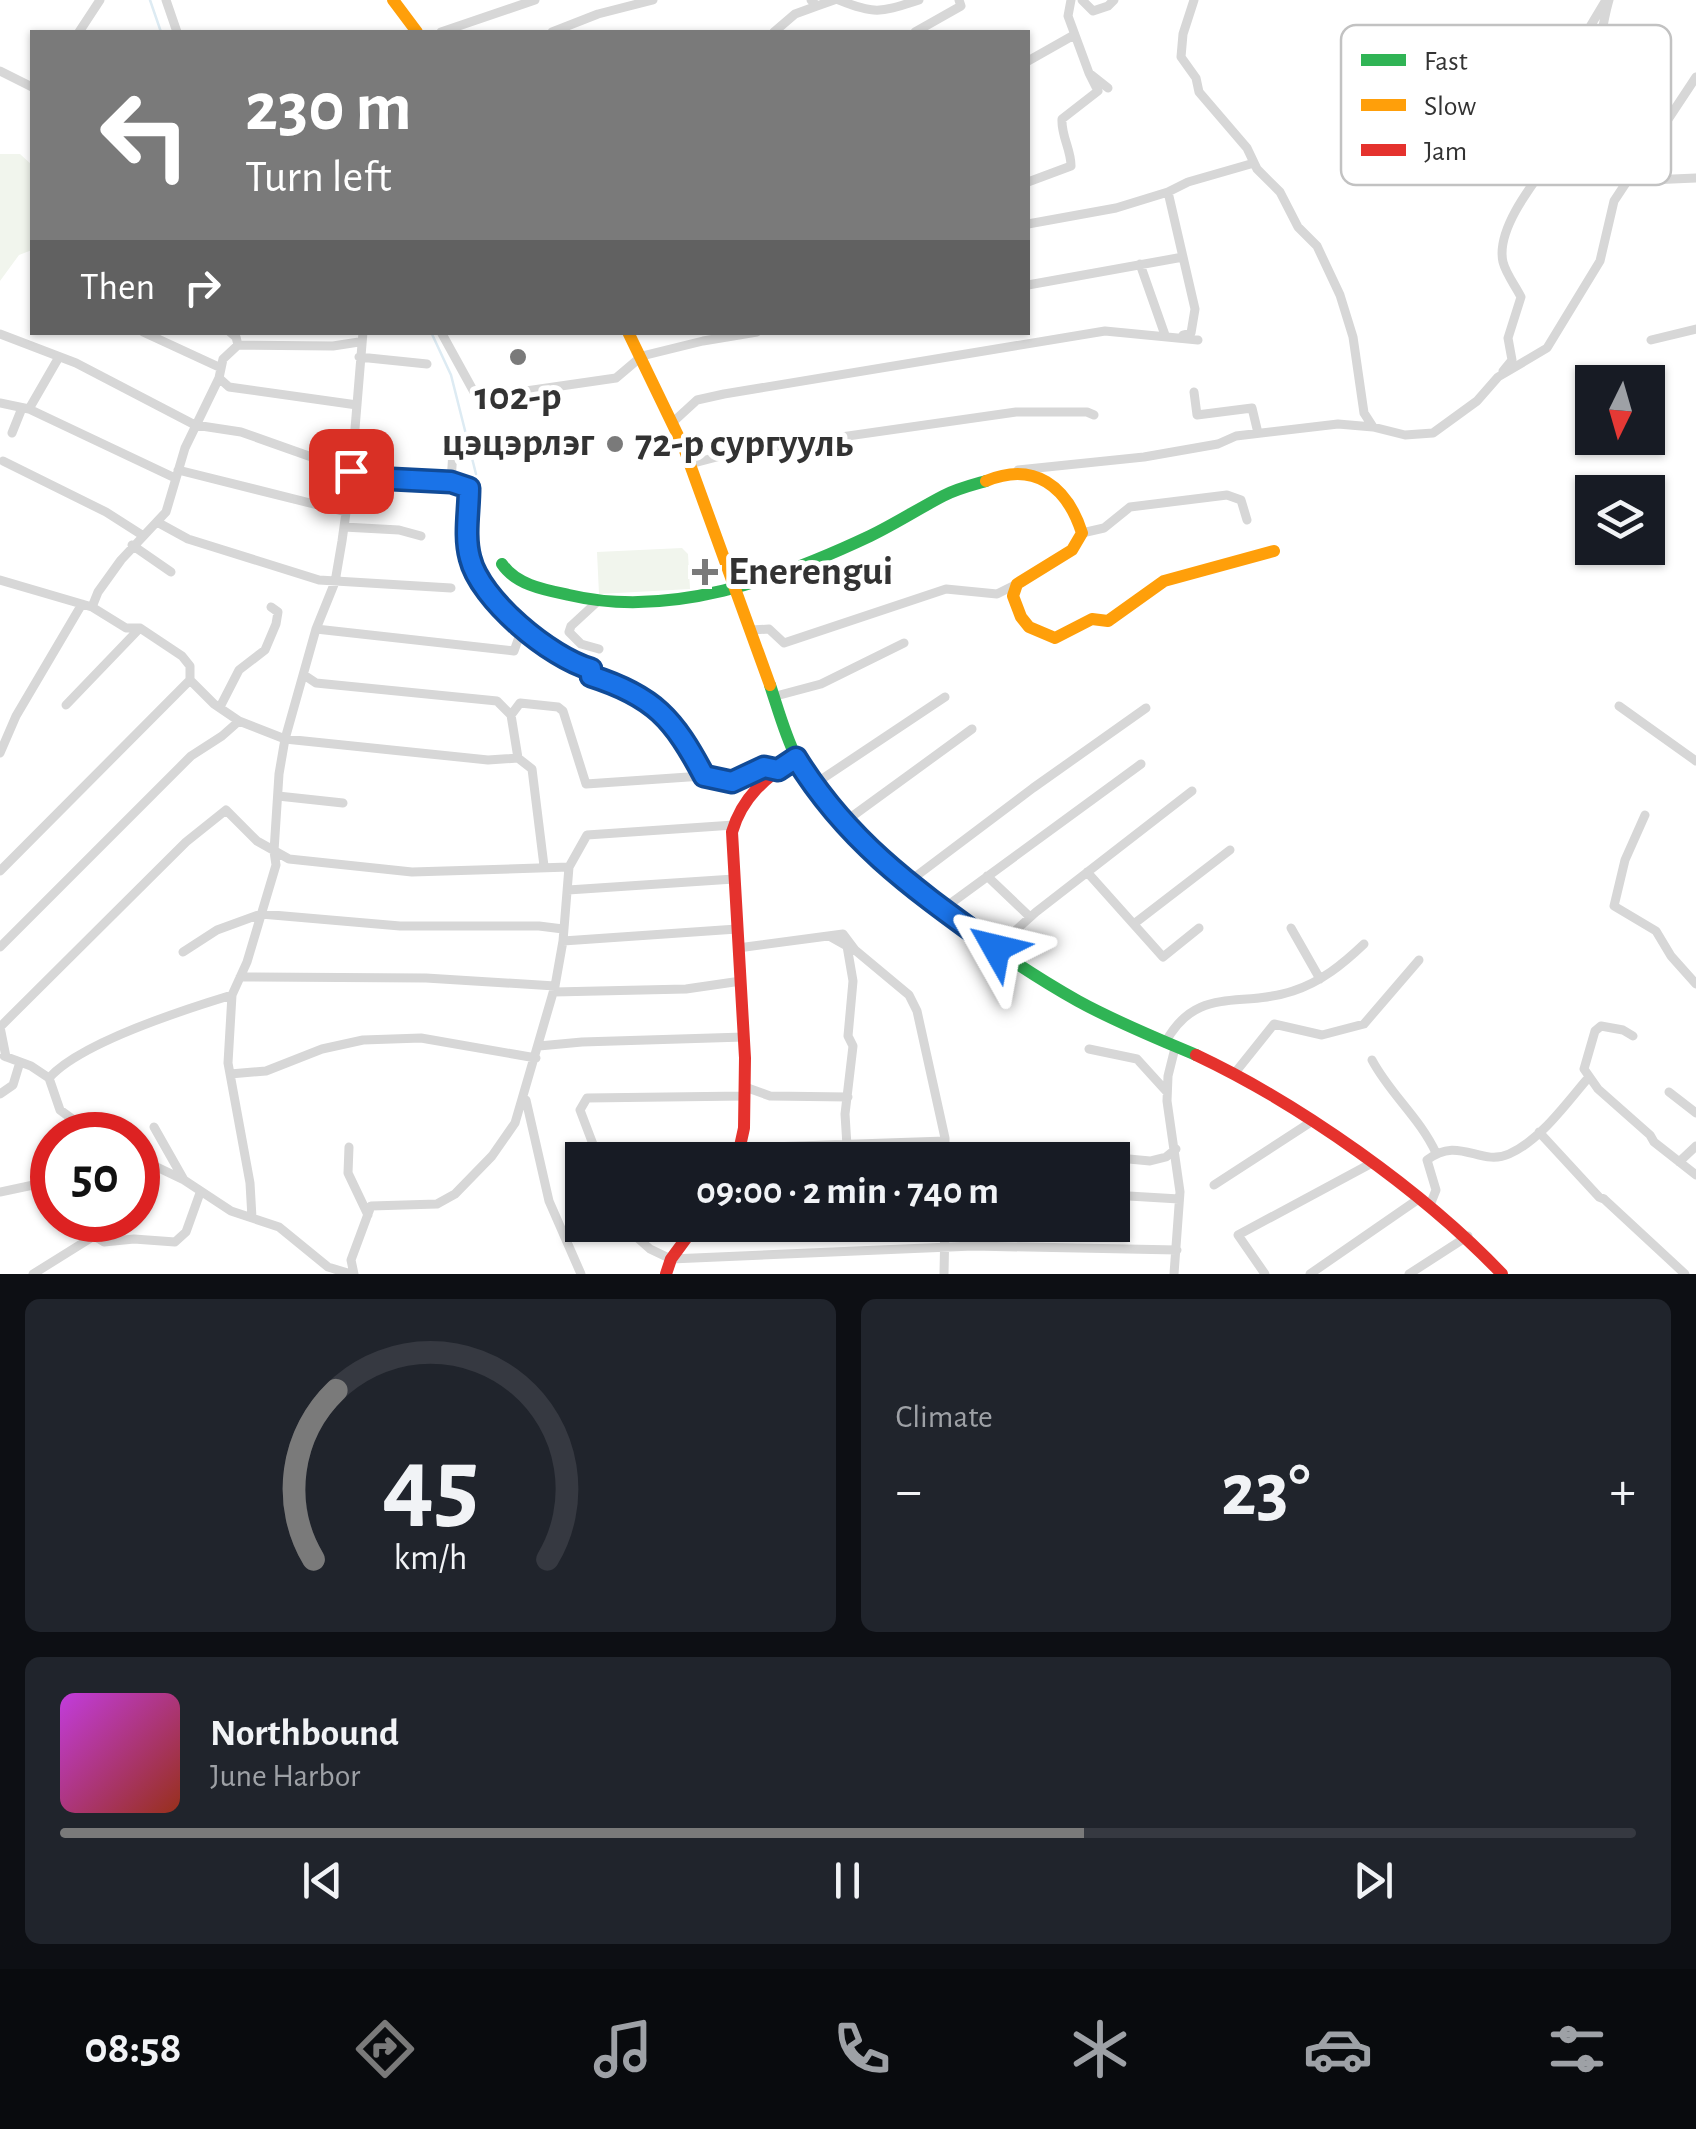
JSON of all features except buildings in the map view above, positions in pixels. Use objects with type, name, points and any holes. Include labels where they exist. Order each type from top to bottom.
[{"type":"main road","points":[[395,2],[416,30]]},
{"type":"main road","points":[[630,335],[690,464],[796,758],[844,823],[907,883],[1079,1002],[1234,1074],[1311,1122],[1468,1236],[1502,1274]]},
{"type":"main road","points":[[502,564],[506,571],[530,585],[577,602],[642,603],[736,589],[863,540],[908,518],[944,494],[1011,472],[1044,479],[1062,494],[1078,516],[1082,533],[1072,550],[1017,584],[1013,596],[1030,628],[1055,638],[1092,619],[1108,621],[1164,581],[1274,551]]},
{"type":"main road","points":[[740,1142],[744,1038],[734,825],[749,795],[796,758]]},
{"type":"main road","points":[[666,1274],[671,1258],[683,1242]]},
{"type":"street","points":[[80,30],[100,0]]},
{"type":"street","points":[[166,0],[175,30]]},
{"type":"street","points":[[395,2],[412,0]]},
{"type":"street","points":[[447,30],[535,0]]},
{"type":"street","points":[[557,30],[652,0]]},
{"type":"street","points":[[789,0],[795,14]]},
{"type":"street","points":[[776,30],[814,3],[836,0],[869,12],[919,0]]},
{"type":"street","points":[[919,30],[961,6],[960,0]]},
{"type":"street","points":[[1030,181],[1071,166],[1062,119],[1098,91],[1068,16],[1071,0]]},
{"type":"street","points":[[1082,0],[1092,11],[1098,11],[1114,0]]},
{"type":"street","points":[[1194,0],[1180,57],[1196,78],[1199,92],[1280,192],[1298,227],[1325,263],[1354,337],[1364,414],[1373,427]]},
{"type":"street","points":[[1591,25],[1608,0]]},
{"type":"street","points":[[1604,25],[1608,0]]},
{"type":"street","points":[[1030,60],[1074,35]]},
{"type":"street","points":[[0,71],[30,86]]},
{"type":"street","points":[[1090,73],[1108,88]]},
{"type":"street","points":[[1671,113],[1696,77]]},
{"type":"street","points":[[1030,224],[1116,208],[1254,164]]},
{"type":"street","points":[[1671,179],[1696,178]]},
{"type":"street","points":[[1011,472],[1032,466],[1144,456],[1218,444],[1258,432],[1338,424],[1404,435],[1433,434],[1476,401],[1512,360],[1508,338],[1521,297],[1502,258],[1504,240],[1532,185]]},
{"type":"street","points":[[1498,377],[1548,348],[1580,299],[1600,261],[1614,200],[1623,185]]},
{"type":"street","points":[[1168,192],[1195,309],[1191,334],[1171,336]]},
{"type":"street","points":[[1030,284],[1183,257]]},
{"type":"street","points":[[1140,264],[1171,336]]},
{"type":"street","points":[[1652,340],[1696,329]]},
{"type":"street","points":[[673,422],[697,400],[1105,331],[1198,340]]},
{"type":"street","points":[[0,334],[59,356],[195,425],[242,432],[351,474],[451,482],[469,488],[467,539],[475,574],[485,590],[543,645],[572,664],[591,669],[591,676],[622,686],[645,700],[665,723],[680,732],[704,776]]},
{"type":"street","points":[[149,335],[220,373],[229,387],[357,404]]},
{"type":"street","points":[[234,335],[238,345]]},
{"type":"street","points":[[443,335],[474,392],[485,397],[616,378],[642,356],[739,335]]},
{"type":"street","points":[[0,754],[16,716],[87,606],[132,545],[166,512],[176,474],[223,359],[238,345],[282,347],[361,337],[351,474],[335,582],[316,629],[285,739],[276,865],[232,995],[230,1074],[250,1183],[252,1218]]},
{"type":"street","points":[[12,433],[59,356]]},
{"type":"street","points":[[359,358],[427,364]]},
{"type":"street","points":[[1194,392],[1197,415],[1252,408],[1258,432]]},
{"type":"street","points":[[0,403],[26,409],[176,474],[346,512]]},
{"type":"street","points":[[690,464],[736,452],[1016,412],[1094,415]]},
{"type":"street","points":[[451,482],[453,451]]},
{"type":"street","points":[[3,461],[106,512],[142,535]]},
{"type":"street","points":[[1082,533],[1104,528],[1130,507],[1226,495],[1241,500],[1247,520]]},
{"type":"street","points":[[157,522],[188,538],[335,582],[451,588]]},
{"type":"street","points":[[344,526],[399,530],[421,536]]},
{"type":"street","points":[[132,545],[171,572]]},
{"type":"street","points":[[0,580],[87,606],[126,628],[140,628],[182,656],[190,666],[190,680],[0,871]]},
{"type":"street","points":[[751,630],[769,630],[784,643],[946,590],[997,594],[1017,584]]},
{"type":"street","points":[[596,602],[570,626],[569,632],[581,644],[599,649]]},
{"type":"street","points":[[220,707],[239,670],[265,650],[278,612],[271,607]]},
{"type":"street","points":[[316,629],[514,651],[523,626]]},
{"type":"street","points":[[66,706],[140,628]]},
{"type":"street","points":[[776,696],[821,684],[904,643]]},
{"type":"street","points":[[304,675],[316,683],[497,701],[511,715],[518,758]]},
{"type":"street","points":[[190,680],[240,720],[285,739],[488,760],[518,758],[532,769],[544,866]]},
{"type":"street","points":[[813,785],[945,697]]},
{"type":"street","points":[[511,715],[520,704],[563,710],[586,784],[704,776],[732,782],[764,767],[778,770]]},
{"type":"street","points":[[1619,706],[1695,760]]},
{"type":"street","points":[[907,883],[1146,708]]},
{"type":"street","points":[[0,947],[191,756],[240,720]]},
{"type":"street","points":[[844,823],[972,729]]},
{"type":"street","points":[[1695,760],[1696,748]]},
{"type":"street","points":[[943,910],[1140,764]]},
{"type":"street","points":[[996,948],[1192,791]]},
{"type":"street","points":[[278,796],[343,803]]},
{"type":"street","points":[[63,1112],[49,1078],[3,1056],[0,1028],[186,842],[226,810],[236,824],[274,851],[317,863],[412,872],[569,867]]},
{"type":"street","points":[[1646,816],[1625,860],[1614,906],[1656,932],[1696,984]]},
{"type":"street","points":[[160,1169],[231,1211],[280,1227],[328,1267],[352,1274],[352,1260],[371,1206],[437,1204],[456,1194],[492,1156],[515,1123],[555,989],[569,867],[587,836],[734,825]]},
{"type":"street","points":[[1135,923],[1230,850]]},
{"type":"street","points":[[1087,872],[1163,957],[1199,928]]},
{"type":"street","points":[[987,876],[1030,917]]},
{"type":"street","points":[[568,890],[734,879]]},
{"type":"street","points":[[183,952],[216,930],[260,914],[400,926],[539,926],[563,935],[737,929]]},
{"type":"street","points":[[1291,928],[1320,979]]},
{"type":"street","points":[[738,948],[844,934],[855,950],[910,995],[924,1038],[924,1054],[945,1142]]},
{"type":"street","points":[[831,936],[847,946],[853,968],[848,1036],[854,1046],[845,1114],[846,1142]]},
{"type":"street","points":[[1174,1274],[1180,1199],[1167,1092],[1170,1046],[1177,1021],[1189,1010],[1216,1002],[1260,1000],[1296,990],[1320,979],[1364,944]]},
{"type":"street","points":[[1234,1074],[1274,1024],[1322,1035],[1364,1024],[1419,960]]},
{"type":"street","points":[[240,977],[426,978],[555,989],[686,989],[741,981]]},
{"type":"street","points":[[49,1078],[62,1063],[91,1049],[186,1008],[232,995]]},
{"type":"street","points":[[1633,1036],[1602,1026],[1595,1030],[1584,1069],[1598,1090],[1696,1175]]},
{"type":"street","points":[[230,1074],[266,1071],[322,1049],[363,1040],[420,1038],[536,1058]]},
{"type":"street","points":[[539,1046],[744,1038]]},
{"type":"street","points":[[1088,1049],[1137,1059],[1167,1092]]},
{"type":"street","points":[[1372,1060],[1383,1081],[1426,1131],[1436,1153]]},
{"type":"street","points":[[0,1094],[12,1084],[20,1062]]},
{"type":"street","points":[[1310,1274],[1425,1202],[1436,1190],[1427,1160],[1436,1153],[1460,1149],[1490,1156],[1508,1155],[1539,1132],[1590,1077]]},
{"type":"street","points":[[592,1142],[580,1110],[586,1098],[745,1091],[770,1096],[848,1097]]},
{"type":"street","points":[[1669,1092],[1696,1113]]},
{"type":"street","points":[[525,1097],[549,1202],[580,1274]]},
{"type":"street","points":[[1214,1185],[1311,1122]]},
{"type":"street","points":[[1539,1132],[1599,1198],[1684,1274]]},
{"type":"street","points":[[160,1138],[184,1180]]},
{"type":"street","points":[[1678,1162],[1696,1146]]},
{"type":"street","points":[[348,1147],[348,1173],[368,1215]]},
{"type":"street","points":[[1130,1158],[1166,1157],[1176,1148]]},
{"type":"street","points":[[1265,1274],[1238,1235],[1372,1164]]},
{"type":"street","points":[[0,1192],[30,1186]]},
{"type":"street","points":[[160,1241],[176,1242],[186,1232],[200,1193]]},
{"type":"street","points":[[1130,1196],[1180,1199]]},
{"type":"street","points":[[1409,1274],[1468,1236]]},
{"type":"street","points":[[33,1274],[84,1242]]},
{"type":"street","points":[[643,1242],[671,1258],[945,1247],[1177,1250]]},
{"type":"street","points":[[944,1274],[945,1242]]},
{"type":"shaded area","points":[[0,154],[20,154],[30,163],[30,251],[19,255],[0,281]]},
{"type":"shaded area","points":[[682,548],[688,554],[690,589],[599,594],[597,552]]},
{"type":"waterway","points":[[150,0],[160,30]]},
{"type":"waterway","points":[[432,335],[451,375],[476,474]]},
{"type":"traffic: fast","points":[[502,564],[523,582],[569,595],[607,601],[685,598],[723,591],[799,567],[870,536],[948,494],[986,481]]},
{"type":"traffic: fast","points":[[770,685],[792,749],[817,791],[846,825],[921,894],[1043,981],[1107,1016],[1196,1055]]},
{"type":"traffic: slow","points":[[393,0],[416,30]]},
{"type":"traffic: slow","points":[[629,335],[684,448],[770,685]]},
{"type":"traffic: slow","points":[[986,481],[1019,474],[1034,476],[1058,491],[1076,516],[1082,533],[1072,550],[1017,584],[1013,596],[1029,627],[1055,638],[1092,619],[1108,621],[1164,581],[1274,551]]},
{"type":"traffic: jam","points":[[741,1142],[745,1058],[732,832],[756,789],[796,758]]},
{"type":"traffic: jam","points":[[1196,1055],[1277,1098],[1358,1152],[1435,1212],[1502,1274]]},
{"type":"traffic: jam","points":[[666,1274],[684,1242]]},
{"type":"place","name":"102-р цэцэрлэг","points":[[518,357]]},
{"type":"place","name":"72-р сургууль","points":[[615,444]]},
{"type":"place","name":"Enerengui","points":[[705,572]]},
{"type":"route","points":[[351,471],[352,477],[451,482],[469,488],[467,539],[475,574],[485,590],[543,645],[572,664],[591,669],[591,676],[622,686],[664,715],[680,732],[704,776],[732,782],[759,768],[778,770],[796,758],[826,803],[889,869],[996,948]]}]
